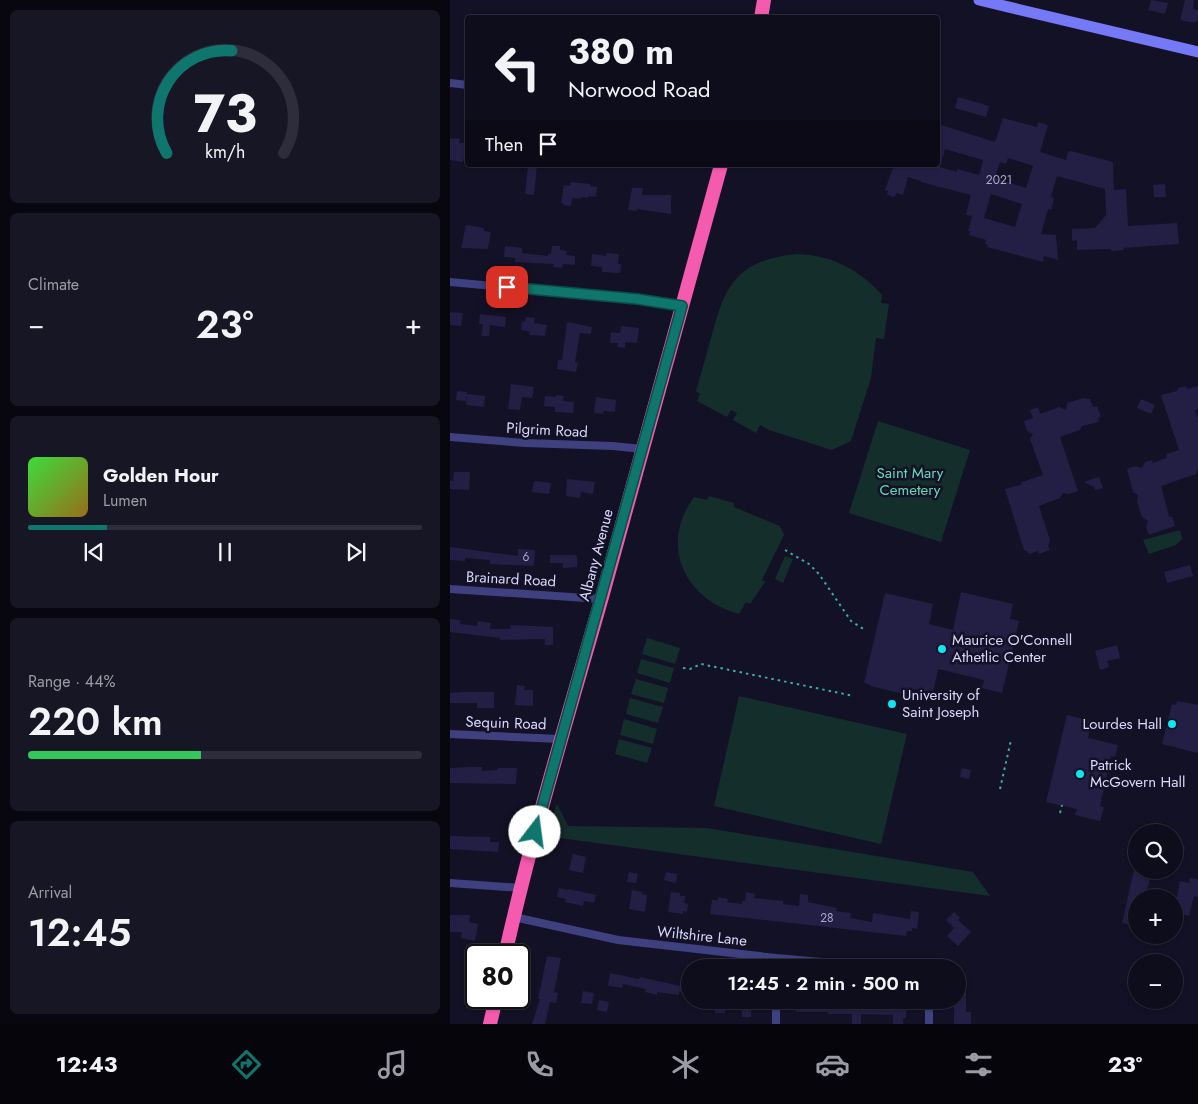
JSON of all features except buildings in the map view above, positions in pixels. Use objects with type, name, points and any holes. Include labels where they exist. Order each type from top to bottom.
[{"type":"highway","points":[[761,15],[764,0]]},
{"type":"highway","name":"Albany Avenue","points":[[508,944],[520,888],[560,739],[601,599],[720,167]]},
{"type":"highway","points":[[490,1024],[493,1009]]},
{"type":"street","points":[[979,0],[1198,52]]},
{"type":"street","points":[[450,83],[465,85]]},
{"type":"street","points":[[450,282],[622,298],[682,306]]},
{"type":"street","name":"Pilgrim Road","points":[[450,436],[525,443],[613,446],[642,449]]},
{"type":"street","name":"Brainard Road","points":[[450,589],[601,599]]},
{"type":"street","name":"Sequin Road","points":[[450,734],[560,739]]},
{"type":"street","points":[[450,883],[520,888]]},
{"type":"street","name":"Wiltshire Lane","points":[[514,917],[618,940],[787,959]]},
{"type":"street","points":[[776,1009],[776,1024]]},
{"type":"street","points":[[929,1009],[929,1024]]},
{"type":"path","points":[[785,550],[809,564],[819,574],[851,621],[865,630]]},
{"type":"path","points":[[683,668],[690,669],[701,664],[774,681],[854,696]]},
{"type":"path","points":[[1000,789],[1011,740]]},
{"type":"path","points":[[1060,813],[1062,805]]},
{"type":"green space","points":[[796,254],[821,257],[844,265],[864,278],[882,295],[881,303],[889,304],[884,339],[876,338],[871,378],[851,441],[832,450],[769,430],[760,425],[756,433],[733,420],[737,413],[731,410],[727,417],[697,401],[700,394],[696,391],[718,314],[730,286],[749,268],[777,257]]},
{"type":"green space","name":"Saint Mary Cemetery","points":[[878,421],[970,450],[941,542],[849,513]]},
{"type":"green space","points":[[709,496],[734,503],[734,507],[780,526],[784,535],[762,580],[765,582],[750,604],[746,602],[739,614],[720,607],[704,596],[691,583],[683,568],[678,551],[679,533],[684,515],[694,497],[707,500]]},
{"type":"green space","points":[[1180,530],[1182,539],[1176,545],[1149,554],[1143,540]]},
{"type":"green space","points":[[785,556],[793,559],[783,583],[775,579]]},
{"type":"green space","points":[[647,638],[680,648],[675,664],[642,654]]},
{"type":"green space","points":[[641,659],[674,668],[670,683],[637,673]]},
{"type":"green space","points":[[636,679],[668,688],[664,703],[631,694]]},
{"type":"green space","points":[[739,696],[907,734],[881,844],[714,806]]},
{"type":"green space","points":[[630,698],[663,707],[658,723],[626,714]]},
{"type":"green space","points":[[624,719],[657,729],[653,744],[620,735]]},
{"type":"green space","points":[[619,739],[652,748],[647,763],[615,754]]},
{"type":"green space","points":[[557,804],[568,826],[707,828],[973,872],[990,896],[545,836]]},
{"type":"place","name":"Maurice O'Connell Athetlic Center","points":[[942,649]]},
{"type":"place","name":"University of Saint Joseph","points":[[892,704]]},
{"type":"place","name":"Lourdes Hall","points":[[1172,724]]},
{"type":"place","name":"Patrick McGovern Hall","points":[[1080,774]]},
{"type":"route","points":[[507,287],[637,299],[682,306],[535,832]]}]
